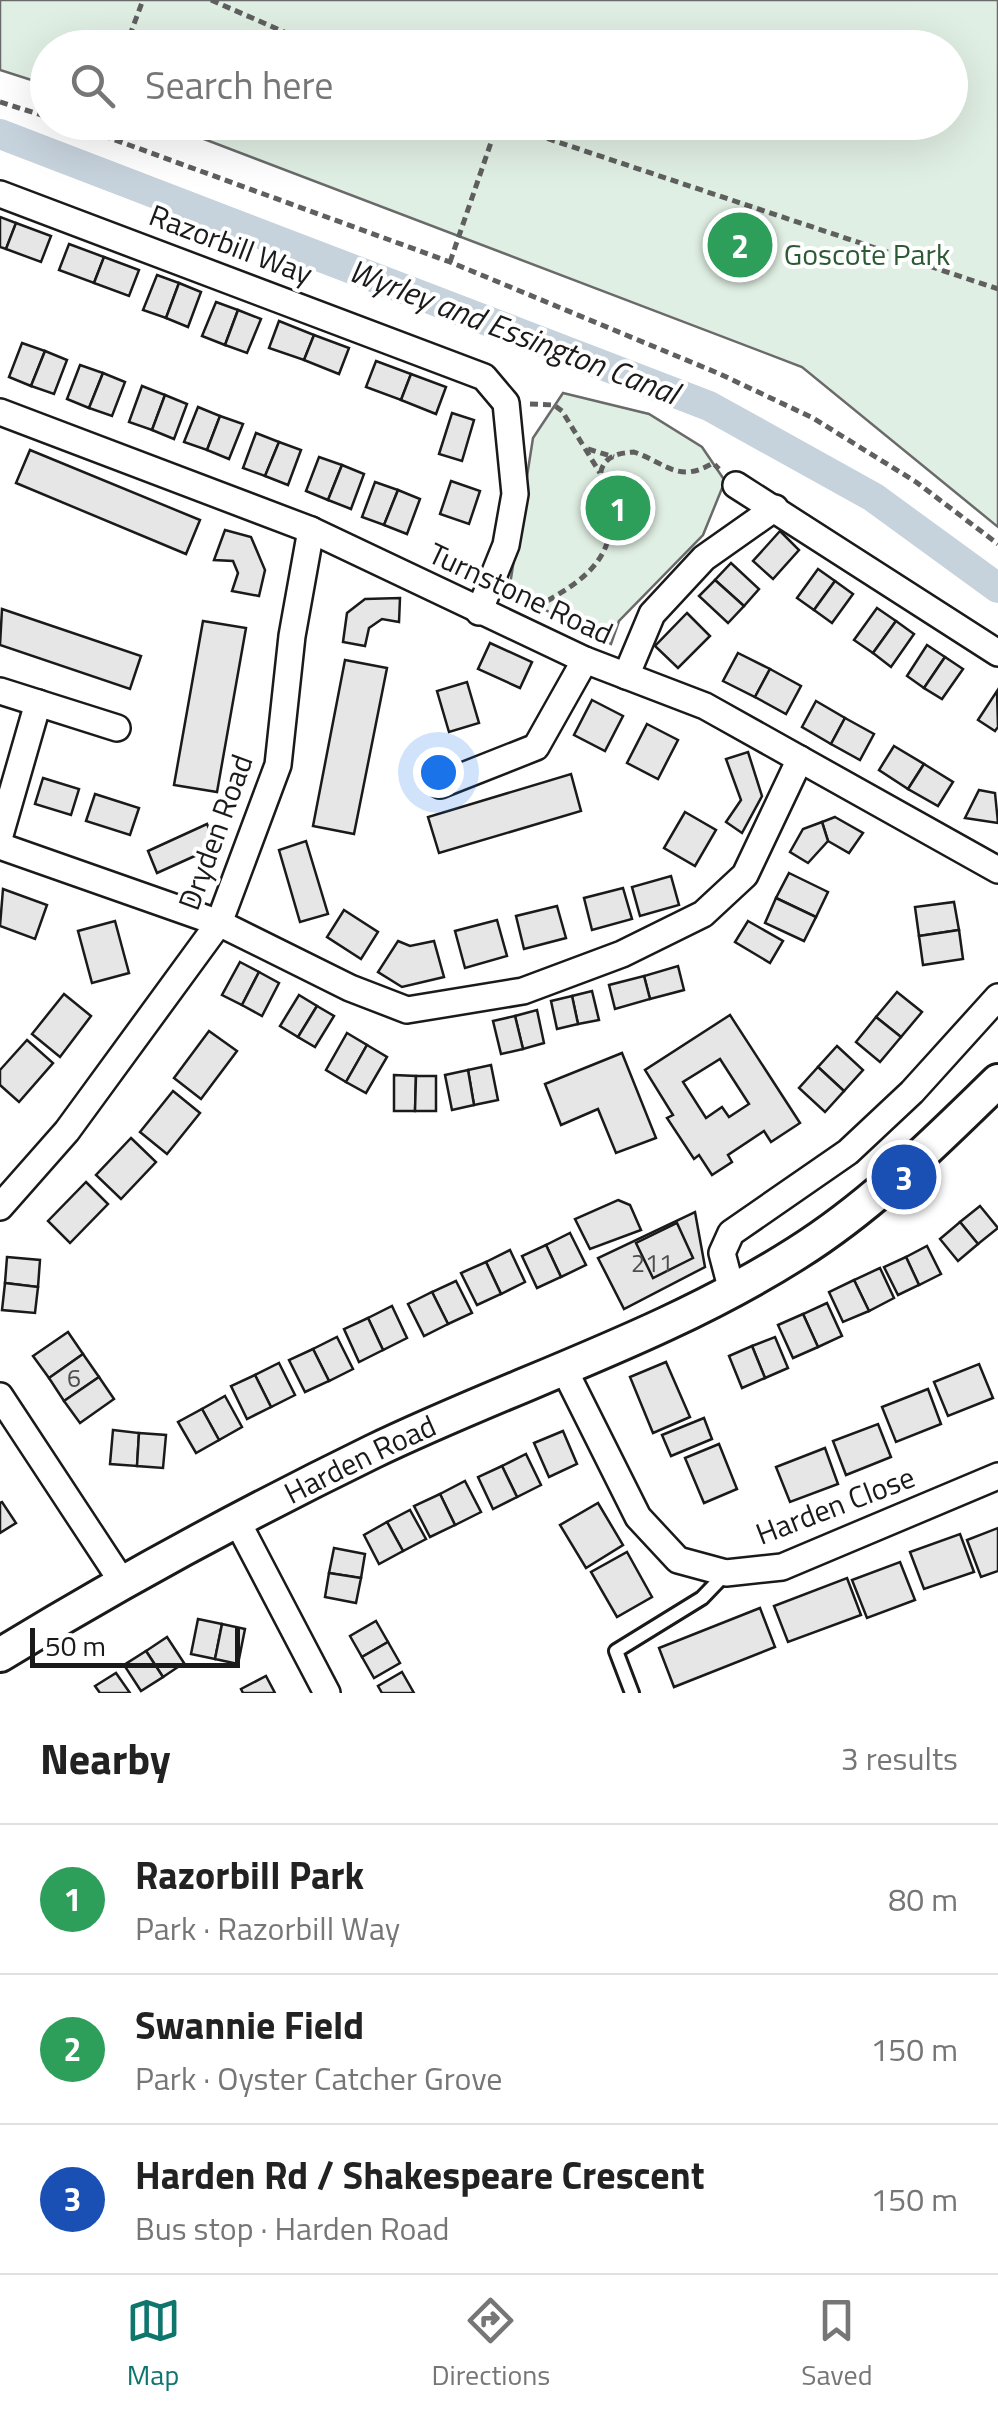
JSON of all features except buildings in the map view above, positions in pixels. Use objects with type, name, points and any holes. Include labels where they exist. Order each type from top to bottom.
[{"type":"street","name":"Razorbill Way","points":[[0,194],[484,376],[506,403]]},
{"type":"street","points":[[480,612],[506,544],[514,494],[506,403]]},
{"type":"street","name":"Turnstone Road","points":[[0,412],[312,530],[585,660],[705,706],[998,870]]},
{"type":"street","points":[[736,485],[998,653]]},
{"type":"street","points":[[626,676],[652,614],[704,558],[775,508]]},
{"type":"street","name":"Dryden Road","points":[[0,1207],[67,1131],[219,923],[278,765],[292,636],[312,530]]},
{"type":"street","points":[[440,785],[536,747],[585,660]]},
{"type":"street","points":[[0,692],[117,728]]},
{"type":"street","points":[[0,834],[38,703]]},
{"type":"street","points":[[0,846],[219,923],[350,988],[407,1010],[523,990],[622,954],[703,914],[744,876],[800,758]]},
{"type":"street","points":[[732,1291],[722,1253],[731,1233],[848,1152],[912,1092],[998,997]]},
{"type":"street","name":"Harden Road","points":[[0,1655],[121,1580],[372,1452],[732,1291],[800,1252],[910,1168],[998,1081]]},
{"type":"street","name":"Harden Close","points":[[563,1367],[638,1516],[678,1560],[726,1573],[782,1567],[998,1476]]},
{"type":"street","points":[[0,1396],[121,1580]]},
{"type":"street","points":[[238,1523],[327,1693]]},
{"type":"lane","points":[[632,1693],[616,1651],[702,1598],[726,1573]]},
{"type":"path","points":[[131,30],[142,0]]},
{"type":"path","points":[[211,0],[280,30]]},
{"type":"path","points":[[0,102],[30,111]]},
{"type":"path","points":[[118,140],[450,262],[720,374],[812,418],[916,482],[998,544]]},
{"type":"path","points":[[450,262],[492,140]]},
{"type":"path","points":[[552,140],[998,289]]},
{"type":"path","points":[[506,403],[554,406],[588,449],[600,473]]},
{"type":"path","points":[[588,449],[614,456],[634,452],[668,472],[684,474],[713,463],[736,485]]},
{"type":"path","points":[[508,625],[578,581],[600,559],[609,535],[598,484],[600,473],[614,456]]},
{"type":"green space","name":"Goscote Park","points":[[0,0],[998,0],[998,527],[802,367],[207,140],[968,140],[968,30],[30,30],[30,80],[0,70]]},
{"type":"green space","points":[[563,393],[649,414],[702,447],[725,481],[703,535],[619,621],[611,644],[509,591],[533,438]]},
{"type":"waterway","name":"Wyrley and Essington Canal","points":[[0,134],[709,406],[873,497],[998,588]]},
{"type":"place","name":"Swannie Field","points":[[740,245]]},
{"type":"place","name":"Razorbill Park","points":[[618,508]]},
{"type":"place","name":"Harden Rd / Shakespeare Crescent","points":[[904,1177]]}]
